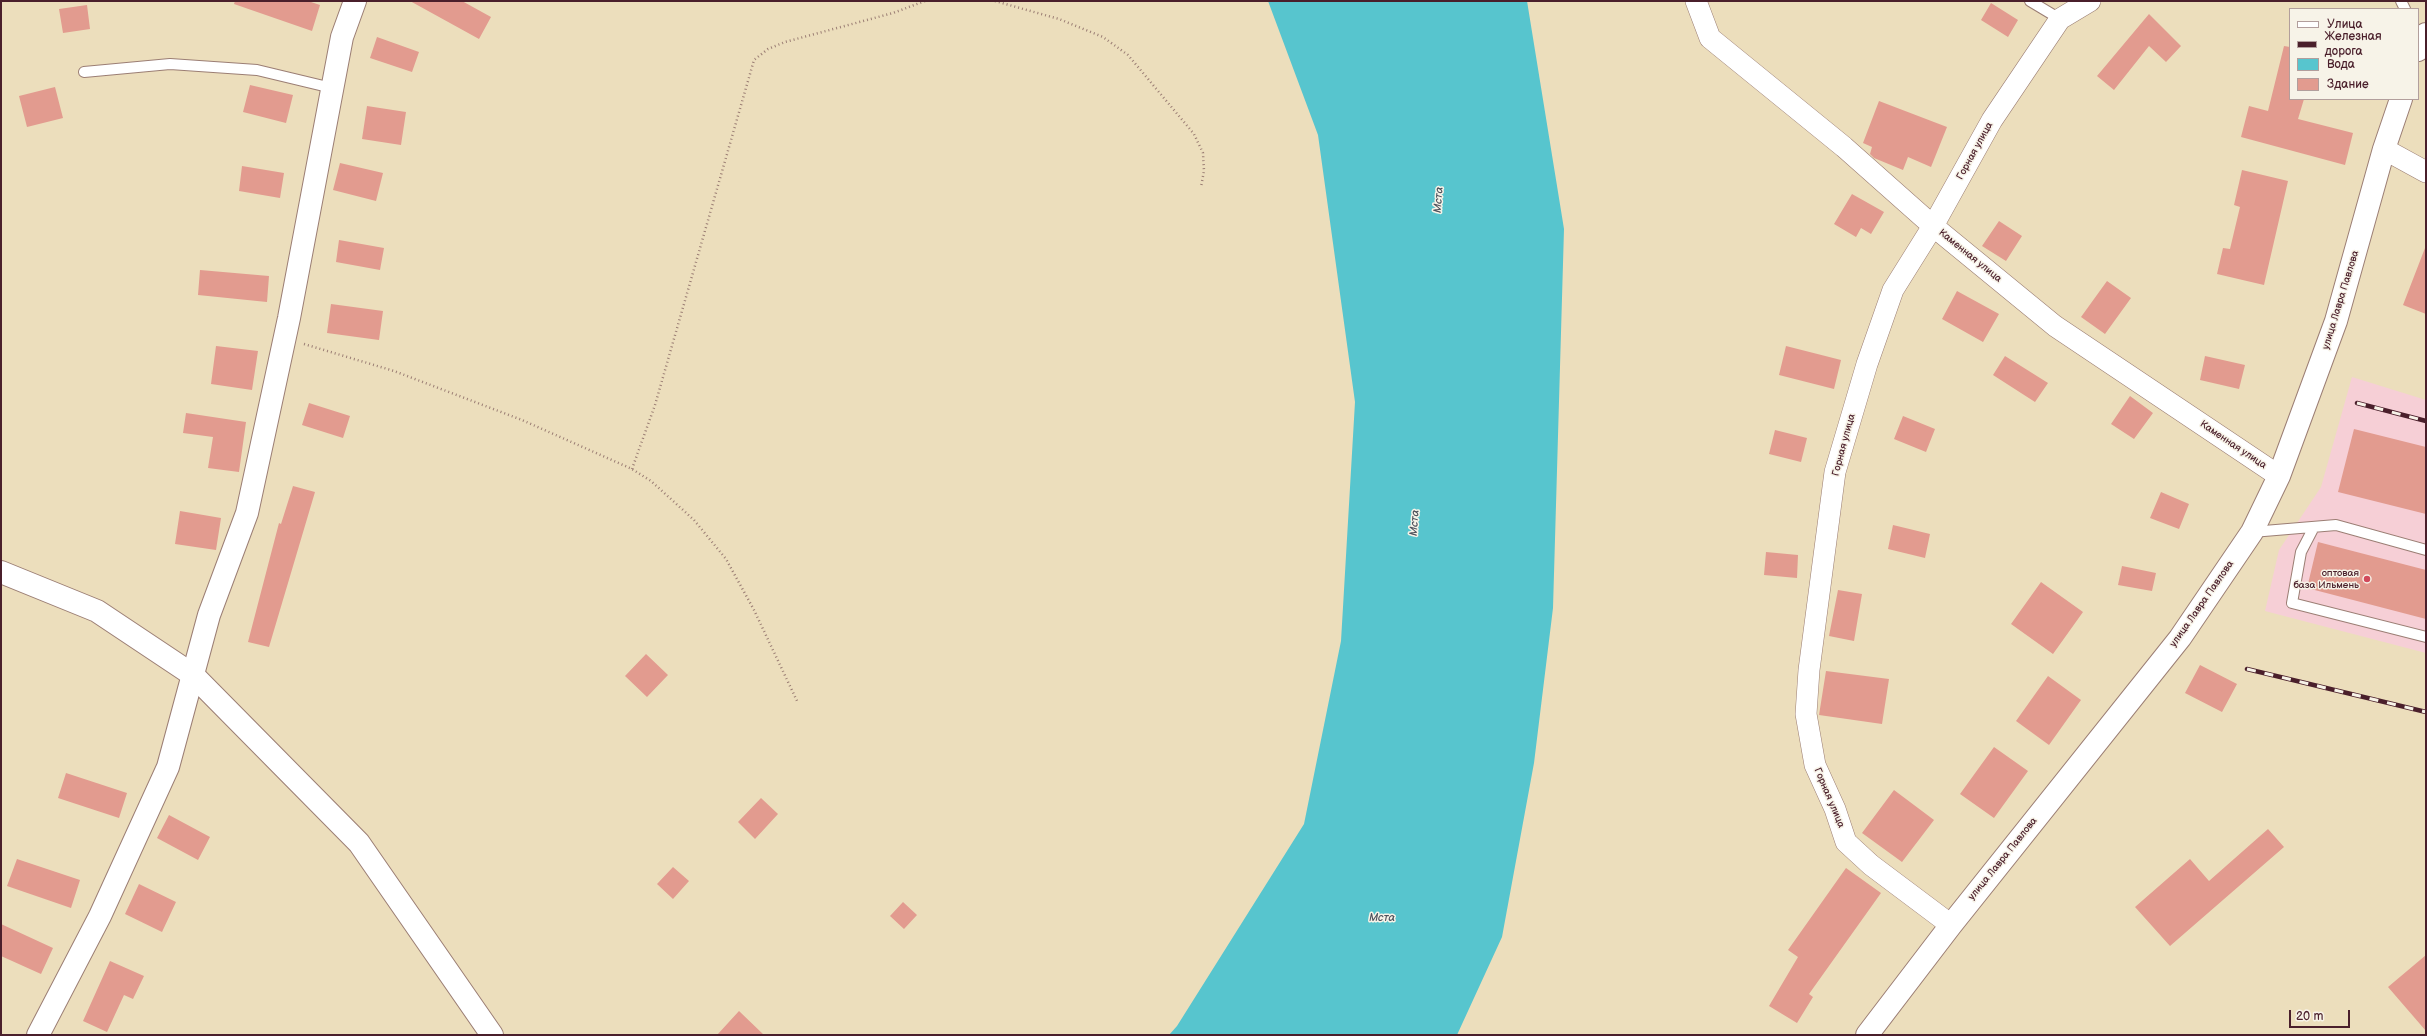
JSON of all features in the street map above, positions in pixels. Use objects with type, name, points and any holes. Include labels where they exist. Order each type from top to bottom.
[{"type":"main road","points":[[38,1035],[100,916],[168,767],[210,615],[247,513],[285,338],[342,37],[355,1]]},
{"type":"main road","name":"улица Лавра Павлова","points":[[1867,1035],[1950,925],[2180,638],[2252,532],[2279,476],[2336,321],[2384,149],[2401,100]]},
{"type":"main road","points":[[1,572],[97,611],[193,675],[359,843],[492,1035]]},
{"type":"street","name":"Каменная улица","points":[[1696,1],[1710,38],[1844,147],[1933,226],[2055,326],[2279,476]]},
{"type":"street","name":"Горная улица","points":[[1950,925],[1871,865],[1846,842],[1836,809],[1815,765],[1806,714],[1809,670],[1835,472],[1867,364],[1893,290],[1933,226],[1992,120],[2060,19],[2090,1]]},
{"type":"street","points":[[2384,149],[2426,172]]},
{"type":"lane","points":[[2030,1],[2060,19]]},
{"type":"lane","points":[[84,72],[178,65],[256,70],[332,88]]},
{"type":"lane","points":[[2252,532],[2336,526],[2426,550]]},
{"type":"lane","points":[[2314,527],[2301,552],[2292,603],[2426,637]]},
{"type":"path","points":[[632,469],[655,405],[754,60],[768,49],[785,42],[878,18],[925,1]]},
{"type":"path","points":[[995,1],[1059,19],[1103,37],[1128,55],[1194,134],[1203,154],[1204,171],[1201,187]]},
{"type":"path","points":[[285,338],[394,371],[522,420],[632,469],[651,481],[694,520],[726,559],[754,610],[798,703]]},
{"type":"shaded area","points":[[2352,377],[2426,400],[2426,653],[2265,611],[2279,550],[2321,487]]},
{"type":"water","name":"Мста","points":[[1268,1],[1527,1],[1564,229],[1553,608],[1534,763],[1502,937],[1457,1035],[1169,1035],[1177,1026],[1304,824],[1341,641],[1355,402],[1318,135]]},
{"type":"building","points":[[235,1],[308,1],[320,5],[312,31],[234,4]]},
{"type":"building","points":[[410,1],[462,1],[491,17],[479,39]]},
{"type":"building","points":[[1991,3],[2018,20],[2008,37],[1981,20]]},
{"type":"building","points":[[87,5],[90,29],[63,33],[59,9]]},
{"type":"building","points":[[2149,14],[2181,46],[2166,62],[2149,46],[2114,90],[2097,76]]},
{"type":"building","points":[[377,37],[419,52],[412,72],[370,58]]},
{"type":"building","points":[[2284,46],[2289,47],[2289,100],[2304,100],[2298,119],[2353,133],[2345,165],[2241,137],[2249,106],[2268,111]]},
{"type":"building","points":[[250,85],[293,95],[286,123],[243,112]]},
{"type":"building","points":[[55,87],[63,118],[27,127],[19,96]]},
{"type":"building","points":[[1879,101],[1947,127],[1931,167],[1908,157],[1903,170],[1874,158],[1870,154],[1872,147],[1863,143]]},
{"type":"building","points":[[367,106],[406,112],[401,145],[362,139]]},
{"type":"building","points":[[340,163],[383,173],[376,201],[333,190]]},
{"type":"building","points":[[242,166],[284,173],[280,198],[239,191]]},
{"type":"building","points":[[2242,170],[2288,181],[2264,285],[2217,274],[2223,248],[2230,249],[2240,207],[2234,205]]},
{"type":"building","points":[[1852,194],[1884,212],[1871,234],[1861,228],[1856,237],[1834,224]]},
{"type":"building","points":[[1999,221],[2022,236],[2006,261],[1982,246]]},
{"type":"building","points":[[339,240],[384,248],[380,270],[336,262]]},
{"type":"building","points":[[2425,248],[2426,249],[2426,314],[2403,305]]},
{"type":"building","points":[[200,270],[269,276],[267,302],[198,295]]},
{"type":"building","points":[[2107,281],[2131,298],[2105,334],[2081,317]]},
{"type":"building","points":[[1957,291],[1999,314],[1983,342],[1942,319]]},
{"type":"building","points":[[331,304],[383,311],[379,340],[327,333]]},
{"type":"building","points":[[216,346],[258,351],[252,390],[211,384]]},
{"type":"building","points":[[1786,346],[1841,360],[1834,389],[1779,375]]},
{"type":"building","points":[[2005,356],[2048,383],[2035,402],[1993,375]]},
{"type":"building","points":[[2205,356],[2245,365],[2239,389],[2200,380]]},
{"type":"building","points":[[2130,396],[2153,413],[2134,439],[2111,424]]},
{"type":"building","points":[[309,403],[350,416],[343,438],[302,425]]},
{"type":"building","points":[[186,413],[246,422],[239,472],[208,468],[213,437],[183,433]]},
{"type":"building","points":[[1903,416],[1935,429],[1926,452],[1894,439]]},
{"type":"building","points":[[2354,429],[2426,447],[2426,514],[2338,492]]},
{"type":"building","points":[[1775,430],[1807,438],[1801,462],[1769,454]]},
{"type":"building","points":[[293,486],[315,492],[269,647],[248,642],[279,523],[281,524]]},
{"type":"building","points":[[2161,492],[2189,504],[2179,529],[2150,518]]},
{"type":"building","points":[[180,511],[221,518],[216,550],[175,544]]},
{"type":"building","points":[[1893,525],[1930,534],[1925,558],[1888,549]]},
{"type":"building","name":"оптовая база Ильмень","points":[[2318,542],[2426,570],[2426,619],[2307,588]]},
{"type":"building","points":[[1766,552],[1798,555],[1797,578],[1764,575]]},
{"type":"building","points":[[2122,566],[2156,573],[2152,591],[2118,585]]},
{"type":"building","points":[[2041,582],[2083,612],[2053,654],[2011,624]]},
{"type":"building","points":[[1838,590],[1862,594],[1854,641],[1829,636]]},
{"type":"building","points":[[646,654],[668,675],[647,697],[625,676]]},
{"type":"building","points":[[2200,665],[2237,684],[2222,712],[2185,693]]},
{"type":"building","points":[[1826,671],[1889,679],[1882,724],[1819,715]]},
{"type":"building","points":[[2048,676],[2081,700],[2049,745],[2016,721]]},
{"type":"building","points":[[1994,747],[2028,771],[1994,818],[1960,794]]},
{"type":"building","points":[[66,773],[127,793],[119,818],[58,798]]},
{"type":"building","points":[[1894,790],[1934,820],[1902,862],[1862,833]]},
{"type":"building","points":[[761,798],[778,814],[755,839],[738,822]]},
{"type":"building","points":[[169,815],[210,837],[198,860],[157,838]]},
{"type":"building","points":[[2268,829],[2284,847],[2170,946],[2135,907],[2190,859],[2209,881]]},
{"type":"building","points":[[17,859],[80,880],[71,908],[7,886]]},
{"type":"building","points":[[673,867],[689,881],[673,899],[657,884]]},
{"type":"building","points":[[1846,868],[1881,893],[1809,994],[1813,997],[1797,1023],[1769,1006],[1798,957],[1788,950]]},
{"type":"building","points":[[139,884],[176,902],[162,932],[125,914]]},
{"type":"building","points":[[903,902],[917,915],[904,929],[890,916]]},
{"type":"building","points":[[1,924],[53,948],[41,974],[1,956]]},
{"type":"building","points":[[2426,955],[2426,1031],[2388,987]]},
{"type":"building","points":[[110,961],[144,976],[133,999],[124,995],[107,1032],[83,1021]]},
{"type":"building","points":[[739,1011],[764,1035],[717,1035]]},
{"type":"railway","points":[[2357,403],[2426,421]]},
{"type":"railway","points":[[2247,669],[2426,712]]},
{"type":"place","name":"оптовая база Ильмень","points":[[2367,579]]}]
